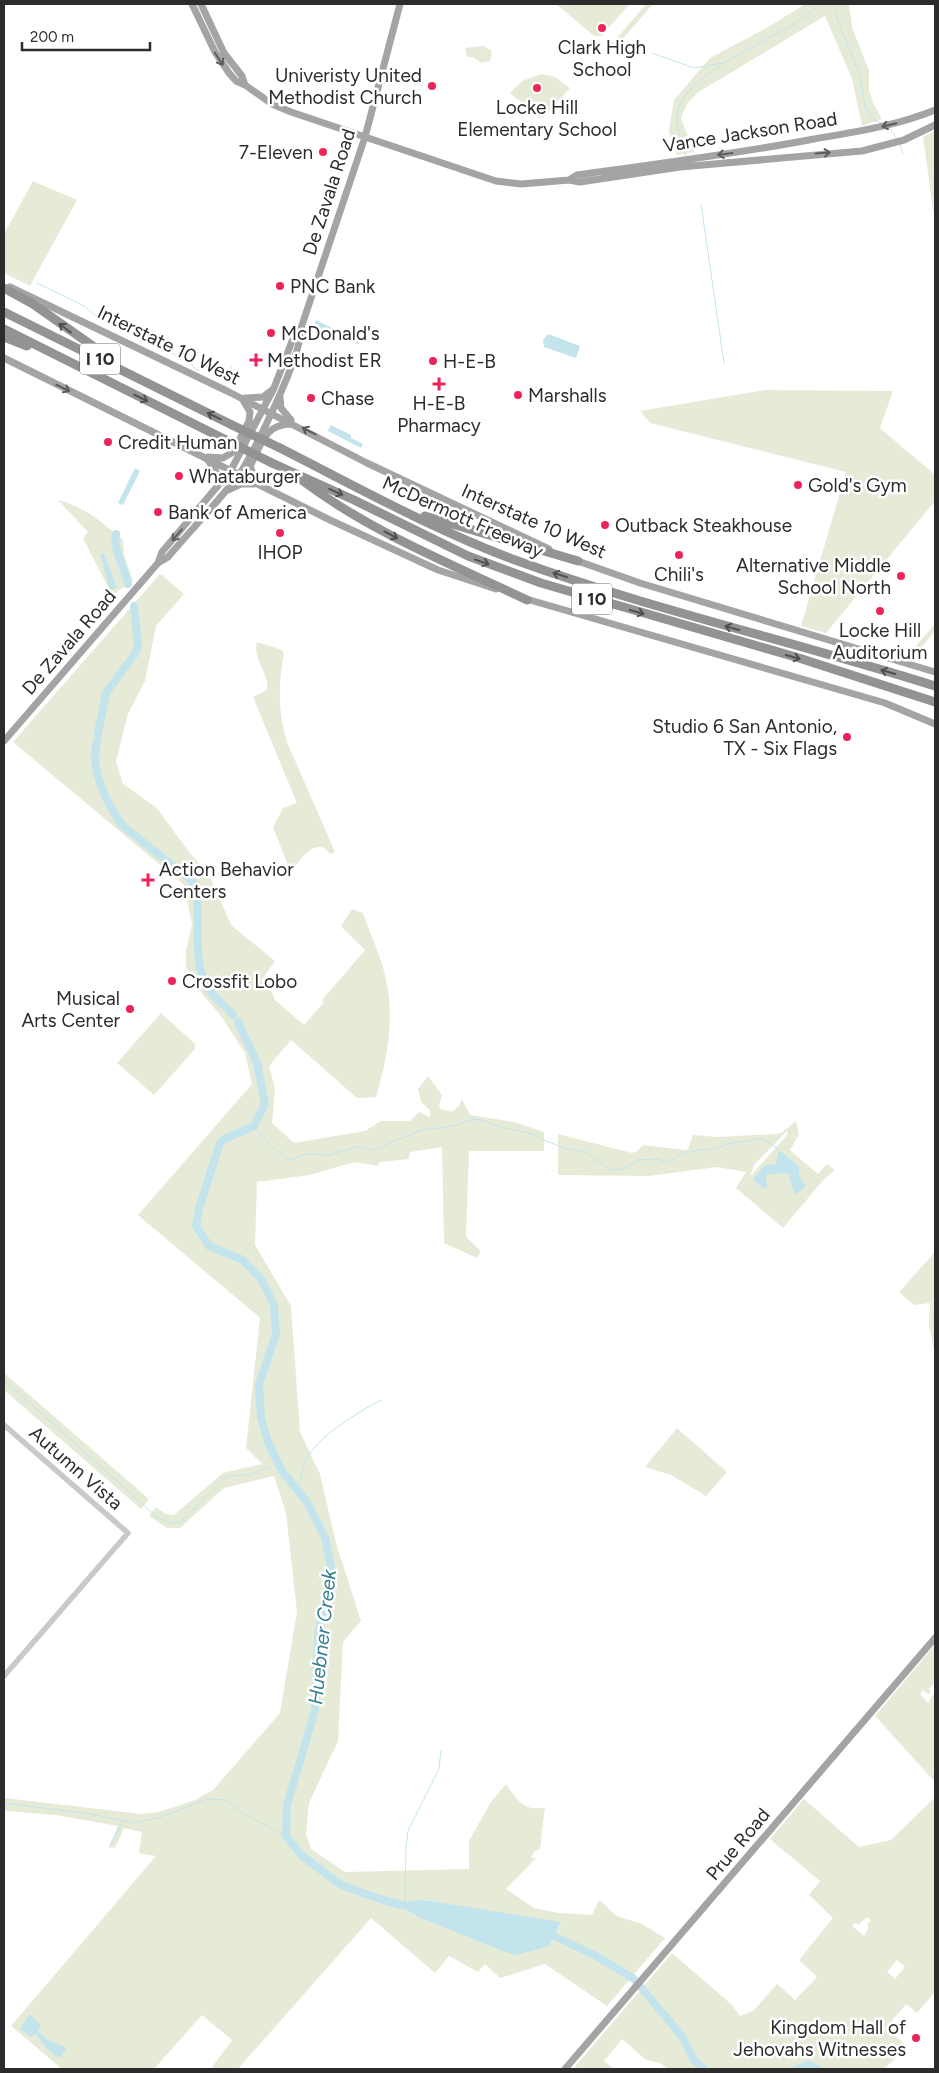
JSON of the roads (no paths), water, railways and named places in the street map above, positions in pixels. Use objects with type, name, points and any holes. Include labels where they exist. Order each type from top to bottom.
[{"type":"highway","points":[[4,288],[33,304],[99,352],[139,372],[196,407]]},
{"type":"highway","name":"McDermott Freeway","points":[[4,312],[232,424],[389,504],[462,537],[538,568],[692,617],[935,686]]},
{"type":"highway","name":"McDermott Freeway","points":[[4,329],[272,463],[468,556],[541,583],[798,658],[935,702]]},
{"type":"highway","points":[[4,337],[97,376]]},
{"type":"highway","points":[[291,472],[350,514],[409,545],[528,600]]},
{"type":"highway","points":[[389,504],[578,561]]},
{"type":"highway","points":[[905,693],[935,707]]},
{"type":"main road","name":"Vance Jackson Road","points":[[192,4],[220,62],[236,81],[266,100],[284,110],[496,180],[529,184],[569,180],[580,182],[680,167],[775,157],[862,151],[904,140],[935,126]]},
{"type":"main road","name":"Vance Jackson Road","points":[[201,4],[224,53],[242,76],[245,85]]},
{"type":"main road","name":"De Zavala Road","points":[[4,741],[158,563],[168,557],[239,475],[271,413],[294,336],[300,331],[365,136],[400,4]]},
{"type":"main road","name":"Vance Jackson Road","points":[[569,180],[578,175],[773,147],[875,128],[909,120],[935,110]]},
{"type":"main road","name":"Interstate 10 West","points":[[4,284],[242,398],[367,463],[578,561],[640,583],[935,672]]},
{"type":"main road","points":[[4,358],[257,484],[438,570],[528,600],[885,703],[935,724]]},
{"type":"main road","name":"De Zavala Road","points":[[158,563],[162,552],[213,494],[231,470],[263,409],[277,391]]},
{"type":"main road","points":[[205,457],[223,458],[233,452],[249,421],[249,409],[242,398],[263,396],[277,391],[281,408],[294,424]]},
{"type":"main road","points":[[257,484],[250,466],[268,433],[278,425],[294,424]]},
{"type":"main road","points":[[205,457],[219,476],[219,482],[213,494]]},
{"type":"main road","points":[[225,491],[241,484],[257,484]]},
{"type":"main road","name":"Prue Road","points":[[565,2069],[935,1638]]},
{"type":"street","name":"Autumn Vista","points":[[4,1425],[128,1533],[4,1676]]},
{"type":"water","points":[[316,320],[360,339],[358,344],[313,329]]},
{"type":"water","points":[[548,334],[580,346],[576,358],[544,347],[543,340]]},
{"type":"water","points":[[331,425],[351,435],[351,438],[363,444],[361,448],[328,431]]},
{"type":"water","points":[[135,468],[140,471],[123,505],[118,503]]},
{"type":"water","points":[[104,553],[117,588],[110,590],[100,554]]},
{"type":"water","points":[[780,1151],[799,1166],[799,1178],[805,1184],[805,1187],[795,1195],[788,1173],[769,1174],[766,1177],[767,1186],[764,1189],[753,1179],[764,1166],[776,1164]]},
{"type":"water","points":[[424,1900],[561,1922],[549,1946],[517,1955],[418,1917],[405,1909],[409,1901]]},
{"type":"water","points":[[30,2014],[41,2025],[38,2031],[46,2039],[65,2047],[66,2050],[60,2057],[57,2057],[46,2048],[36,2034],[31,2037],[20,2029]]},
{"type":"waterway","points":[[686,156],[678,132],[677,113],[687,94],[714,70],[797,22],[822,4]]},
{"type":"waterway","points":[[834,4],[837,19],[859,72],[865,107],[875,120],[881,123]]},
{"type":"waterway","points":[[620,48],[644,49]]},
{"type":"waterway","points":[[652,53],[694,68],[723,63]]},
{"type":"waterway","points":[[890,129],[896,138]]},
{"type":"waterway","points":[[900,145],[903,153]]},
{"type":"waterway","points":[[701,204],[724,363]]},
{"type":"waterway","points":[[37,283],[84,306],[96,316],[190,362],[196,370],[208,369],[225,377],[232,365]]},
{"type":"waterway","points":[[157,448],[159,442]]},
{"type":"waterway","name":"Huebner Creek","points":[[116,534],[116,547],[128,584]]},
{"type":"waterway","name":"Huebner Creek","points":[[98,733],[106,693],[136,652],[138,644],[134,606]]},
{"type":"waterway","name":"Huebner Creek","points":[[97,741],[95,752],[97,774],[105,796],[122,825],[192,881],[198,908],[198,950],[203,978],[211,993],[233,1015]]},
{"type":"waterway","name":"Huebner Creek","points":[[238,1022],[257,1063],[265,1104],[254,1126],[224,1139],[220,1143],[200,1205],[196,1226],[209,1246],[243,1260],[261,1279],[274,1305],[276,1334],[259,1385],[261,1418],[268,1442],[282,1471],[307,1502],[325,1538],[331,1567],[318,1635],[315,1710],[287,1805],[286,1836],[301,1855],[341,1885],[386,1901],[415,1908]]},
{"type":"waterway","points":[[254,1126],[275,1150],[290,1160],[305,1154],[329,1155],[356,1147],[373,1150],[422,1130],[453,1126],[474,1119],[534,1134],[541,1139],[564,1148],[585,1152],[611,1170],[624,1169],[639,1160],[657,1159],[667,1162],[681,1154],[704,1149],[713,1150],[727,1144],[763,1138],[778,1149]]},
{"type":"waterway","points":[[4,1380],[158,1518],[170,1523],[181,1522],[226,1476],[250,1475],[278,1463]]},
{"type":"waterway","points":[[298,1491],[304,1464],[309,1454],[317,1445],[337,1427],[381,1400]]},
{"type":"waterway","points":[[405,1906],[408,1831],[439,1769],[441,1750]]},
{"type":"waterway","points":[[4,1803],[91,1814],[134,1823],[160,1817],[207,1799],[225,1800],[244,1814],[286,1836]]},
{"type":"waterway","points":[[110,1848],[123,1820]]},
{"type":"waterway","name":"Huebner Creek","points":[[544,1935],[554,1936],[596,1956],[634,1979],[681,2035],[694,2060],[704,2069]]},
{"type":"waterway","name":"Huebner Creek","points":[[797,2069],[809,2065],[817,2069]]},
{"type":"place","name":"Clark High School","points":[[602,28]]},
{"type":"place","name":"Univeristy United Methodist Church","points":[[432,86]]},
{"type":"place","name":"Locke Hill Elementary School","points":[[537,88]]},
{"type":"place","name":"7-Eleven","points":[[323,152]]},
{"type":"place","name":"PNC Bank","points":[[280,286]]},
{"type":"place","name":"McDonald's","points":[[271,333]]},
{"type":"place","name":"Methodist ER","points":[[256,360]]},
{"type":"place","name":"H-E-B","points":[[433,361]]},
{"type":"place","name":"H-E-B Pharmacy","points":[[439,384]]},
{"type":"place","name":"Marshalls","points":[[518,395]]},
{"type":"place","name":"Chase","points":[[311,398]]},
{"type":"place","name":"Credit Human","points":[[108,442]]},
{"type":"place","name":"Whataburger","points":[[179,476]]},
{"type":"place","name":"Gold's Gym","points":[[798,485]]},
{"type":"place","name":"Bank of America","points":[[158,512]]},
{"type":"place","name":"Outback Steakhouse","points":[[605,525]]},
{"type":"place","name":"IHOP","points":[[280,533]]},
{"type":"place","name":"Chili's","points":[[679,555]]},
{"type":"place","name":"Alternative Middle School North","points":[[901,576]]},
{"type":"place","name":"Locke Hill Auditorium","points":[[880,611]]},
{"type":"place","name":"Studio 6 San Antonio, TX - Six Flags","points":[[847,737]]},
{"type":"place","name":"Action Behavior Centers","points":[[148,880]]},
{"type":"place","name":"Crossfit Lobo","points":[[172,981]]},
{"type":"place","name":"Musical Arts Center","points":[[130,1009]]},
{"type":"place","name":"Kingdom Hall of Jehovahs Witnesses","points":[[916,2038]]}]
